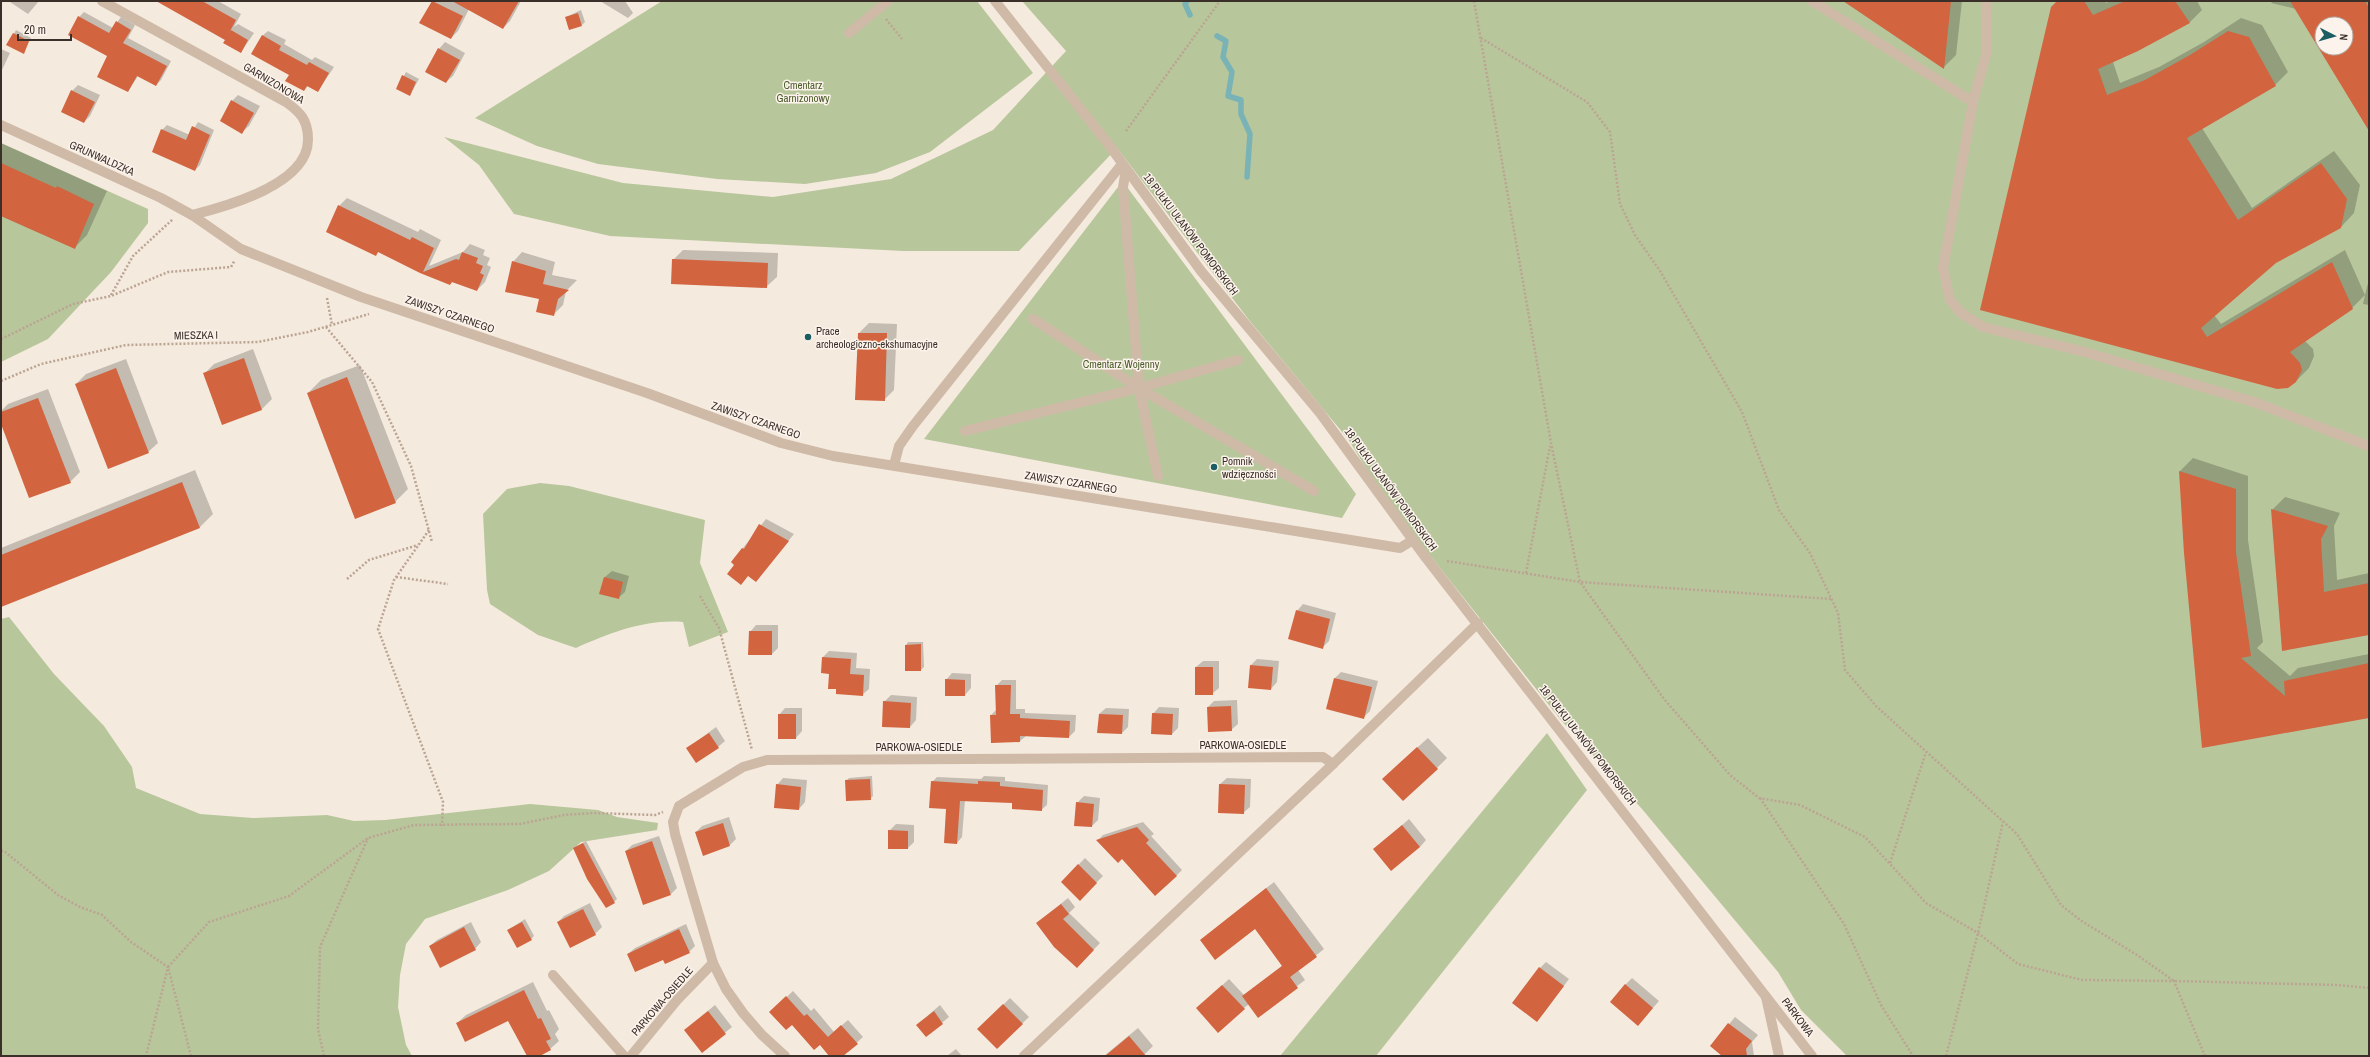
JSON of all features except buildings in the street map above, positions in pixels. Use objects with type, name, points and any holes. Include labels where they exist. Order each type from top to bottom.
[{"type":"street","name":"GARNIZONOWA","points":[[102,1],[286,102],[302,114],[308,130],[308,145],[303,161],[292,173],[282,182],[224,207],[192,215]]},
{"type":"street","points":[[849,33],[888,1]]},
{"type":"street","name":"18 PUŁKU UŁANÓW POMORSKICH","points":[[995,1],[1046,64],[1201,271],[1320,413],[1426,558],[1765,993]]},
{"type":"street","points":[[1812,1],[1973,102]]},
{"type":"street","points":[[1986,1],[1987,51],[1973,102],[1943,268],[1950,300],[1961,313],[1983,327],[2081,351],[2254,402],[2369,446]]},
{"type":"street","name":"GRUNWALDZKA","points":[[1,125],[161,198],[192,215]]},
{"type":"street","points":[[1124,167],[1123,186],[1139,388],[1158,476]]},
{"type":"street","points":[[894,465],[899,446],[913,426],[1124,167]]},
{"type":"street","name":"ZAWISZY CZARNEGO","points":[[192,215],[241,249],[361,298],[646,393],[780,443],[833,456],[1400,548],[1413,540]]},
{"type":"street","points":[[1033,319],[1139,388],[1314,491]]},
{"type":"street","points":[[965,431],[1139,388],[1238,360]]},
{"type":"street","points":[[1024,1056],[1333,764],[1478,623]]},
{"type":"street","name":"PARKOWA-OSIEDLE","points":[[679,806],[743,767],[756,762],[775,760],[1323,757],[1333,764]]},
{"type":"street","points":[[679,806],[673,822],[675,834],[713,963],[726,989],[743,1013],[762,1035],[785,1056]]},
{"type":"street","name":"PARKOWA-OSIEDLE","points":[[631,1056],[677,1000],[713,963]]},
{"type":"street","points":[[553,975],[624,1056]]},
{"type":"street","points":[[1765,993],[1779,1056]]},
{"type":"street","name":"PARKOWA","points":[[1765,993],[1812,1056]]},
{"type":"path","points":[[1126,131],[1220,1]]},
{"type":"path","points":[[1474,1],[1551,443],[1580,582],[1664,699],[1730,775],[1759,798],[1844,924],[1881,1005],[1913,1056]]},
{"type":"path","points":[[878,9],[902,39]]},
{"type":"path","points":[[1481,38],[1587,102],[1610,132],[1620,204],[1635,235],[1660,271],[1742,412],[1779,510],[1810,553],[1838,613],[1845,670],[1876,706],[2017,834],[2061,904],[2080,920],[2137,955],[2174,981],[2205,1056]]},
{"type":"path","points":[[111,296],[133,256],[172,219],[192,215]]},
{"type":"path","points":[[1,339],[73,304],[111,296],[168,272],[231,267],[237,256]]},
{"type":"path","points":[[323,282],[332,325]]},
{"type":"path","name":"MIESZKA I","points":[[1,381],[41,364],[126,345],[258,342],[326,327],[370,314]]},
{"type":"path","points":[[326,327],[372,382],[411,466],[432,542]]},
{"type":"path","points":[[1526,573],[1551,443]]},
{"type":"path","points":[[429,530],[396,577],[378,629],[443,802],[442,826]]},
{"type":"path","points":[[347,579],[369,560],[419,544]]},
{"type":"path","points":[[1426,558],[1580,582],[1832,599]]},
{"type":"path","points":[[396,577],[448,584]]},
{"type":"path","points":[[700,596],[719,628],[756,762]]},
{"type":"path","points":[[1890,864],[1926,752]]},
{"type":"path","points":[[1759,798],[1800,805],[1866,837],[1926,903],[1978,933],[2018,964],[2082,980],[2337,984],[2369,988]]},
{"type":"path","points":[[146,1056],[168,967],[209,922],[289,896],[368,838],[414,825],[442,826],[520,824],[564,815],[594,812],[655,814],[679,806]]},
{"type":"path","points":[[1946,1056],[1978,933],[2003,822]]},
{"type":"path","points":[[324,1056],[318,1029],[320,947],[368,838]]},
{"type":"path","points":[[1,851],[4,851],[58,895],[80,907],[102,914],[131,942],[168,967],[191,1056]]},
{"type":"green space","name":"Cmentarz Garnizonowy","points":[[662,1],[977,1],[1033,73],[930,152],[876,173],[805,184],[717,179],[598,164],[537,146],[475,118]]},
{"type":"green space","points":[[1022,1],[2369,1],[2369,1056],[1847,1056],[1801,1010],[1778,972],[1642,809],[1560,719],[1386,500],[1348,439],[1249,320],[1117,148],[1019,251],[903,251],[610,236],[514,214],[479,165],[444,137],[623,183],[773,197],[891,179],[993,130],[1066,51]]},
{"type":"green space","points":[[1,143],[148,209],[148,223],[111,272],[48,339],[1,362]]},
{"type":"green space","name":"Cmentarz Wojenny","points":[[1118,187],[1127,187],[1356,494],[1342,518],[924,439]]},
{"type":"green space","points":[[540,483],[569,486],[705,520],[700,563],[728,632],[689,647],[683,622],[655,623],[615,632],[576,648],[538,635],[490,604],[487,590],[483,514],[507,489]]},
{"type":"green space","points":[[9,617],[54,674],[104,726],[132,767],[136,788],[200,814],[253,818],[327,815],[354,821],[385,820],[530,804],[598,810],[617,817],[658,823],[657,830],[581,842],[549,871],[508,890],[425,919],[406,944],[400,975],[398,1007],[406,1045],[412,1056],[1,1056],[1,619]]},
{"type":"green space","points":[[1547,733],[1587,790],[1376,1056],[1280,1056]]},
{"type":"waterway","points":[[1187,1],[1185,4],[1190,15]]},
{"type":"waterway","points":[[1217,36],[1226,41],[1223,57],[1232,72],[1228,96],[1241,100],[1241,114],[1250,134],[1247,177]]},
{"type":"place","name":"Prace archeologiczno-ekshumacyjne","points":[[808,337]]},
{"type":"place","name":"Pomnik wdzięczności","points":[[1214,467]]}]
